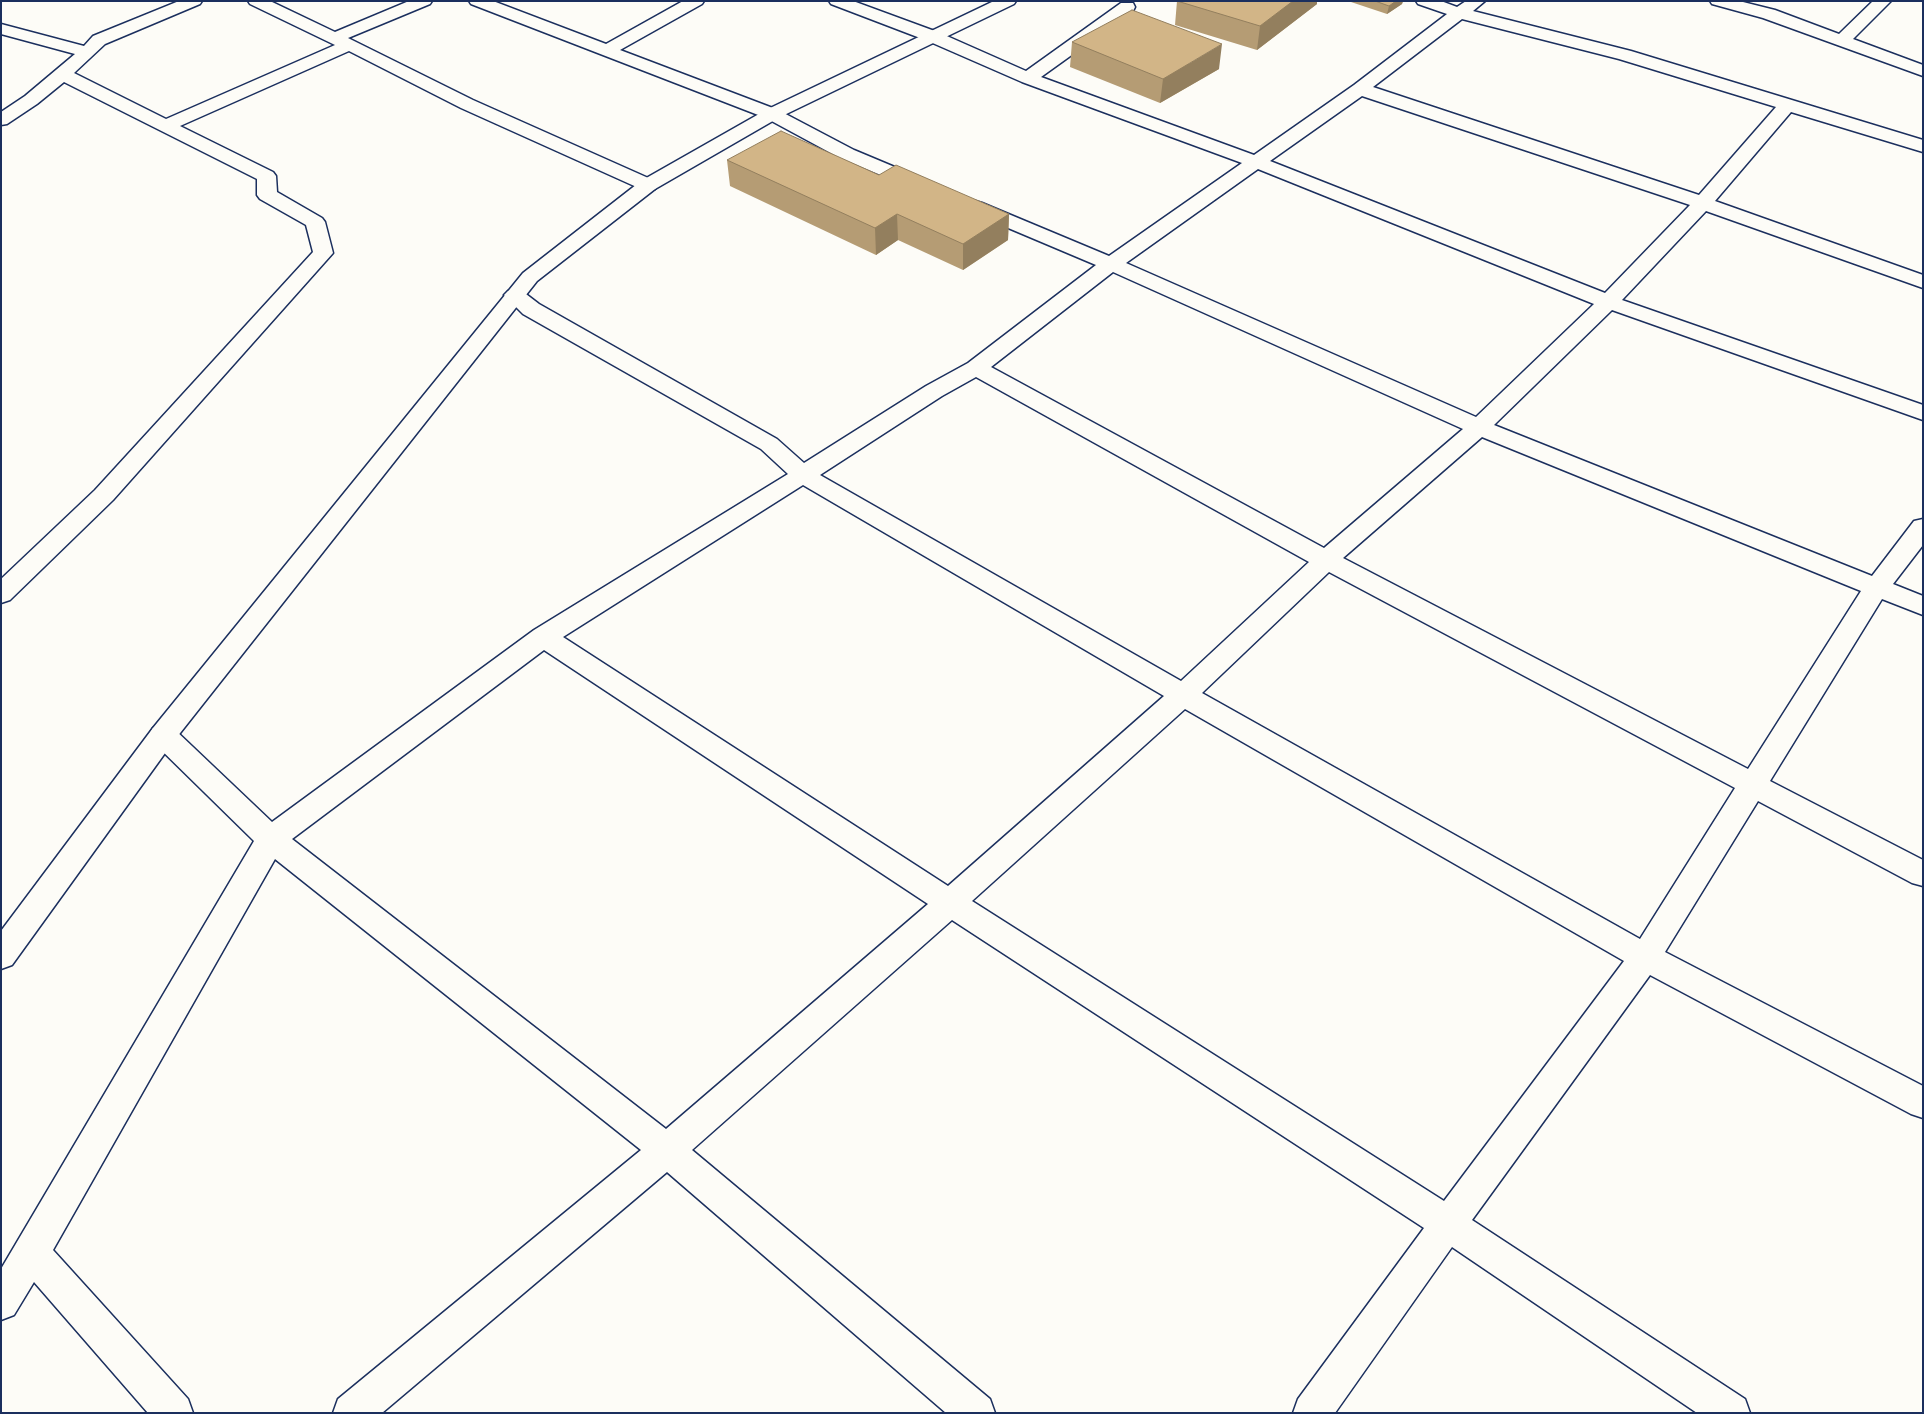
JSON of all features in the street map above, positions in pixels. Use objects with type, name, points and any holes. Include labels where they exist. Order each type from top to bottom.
[{"type":"street","points":[[1,120],[31,100],[88,52],[99,40],[194,1]]},
{"type":"street","points":[[256,1],[467,104],[648,185]]},
{"type":"street","points":[[165,126],[424,1]]},
{"type":"street","points":[[477,1],[772,114],[847,154],[1111,264],[1479,427],[1923,606]]},
{"type":"street","points":[[606,51],[696,1]]},
{"type":"street","points":[[837,1],[934,38],[1028,78],[1257,162],[1608,302],[1923,413]]},
{"type":"street","points":[[1,956],[163,735],[530,277],[648,185],[772,114],[1008,1]]},
{"type":"street","points":[[1424,1],[1468,7],[1923,146]]},
{"type":"street","points":[[1718,1],[1769,14],[1923,71]]},
{"type":"street","points":[[1843,40],[1883,1]]},
{"type":"street","points":[[1028,78],[1127,7]]},
{"type":"street","points":[[1,1302],[32,1253],[271,839],[543,636],[803,475],[934,391],[976,368],[1111,264],[1360,89],[1468,7]]},
{"type":"street","points":[[1,30],[88,52]]},
{"type":"street","points":[[1,594],[104,495],[323,253],[315,222],[267,195],[266,176],[62,74]]},
{"type":"street","points":[[1360,89],[1703,203],[1923,282]]},
{"type":"street","points":[[352,1413],[667,1150],[950,903],[1183,695],[1326,560],[1479,427],[1608,302],[1703,203],[1788,104]]},
{"type":"street","points":[[515,295],[531,309],[769,444],[803,475],[1183,695],[1645,957],[1923,1104]]},
{"type":"street","points":[[976,368],[1326,560],[1923,874]]},
{"type":"street","points":[[1312,1413],[1448,1224],[1645,957],[1876,588],[1923,527]]},
{"type":"street","points":[[543,636],[950,903],[1448,1224],[1731,1413]]},
{"type":"street","points":[[163,735],[271,839],[667,1150],[976,1413]]},
{"type":"street","points":[[32,1253],[174,1413]]},
{"type":"building","points":[[1177,1],[1293,1],[1260,26]]},
{"type":"building","points":[[1375,1],[1396,1],[1389,6]]},
{"type":"building","points":[[1132,10],[1222,44],[1163,79],[1072,42]]},
{"type":"building","points":[[781,131],[879,175],[896,165],[1009,214],[963,244],[897,214],[875,228],[727,160]]}]
